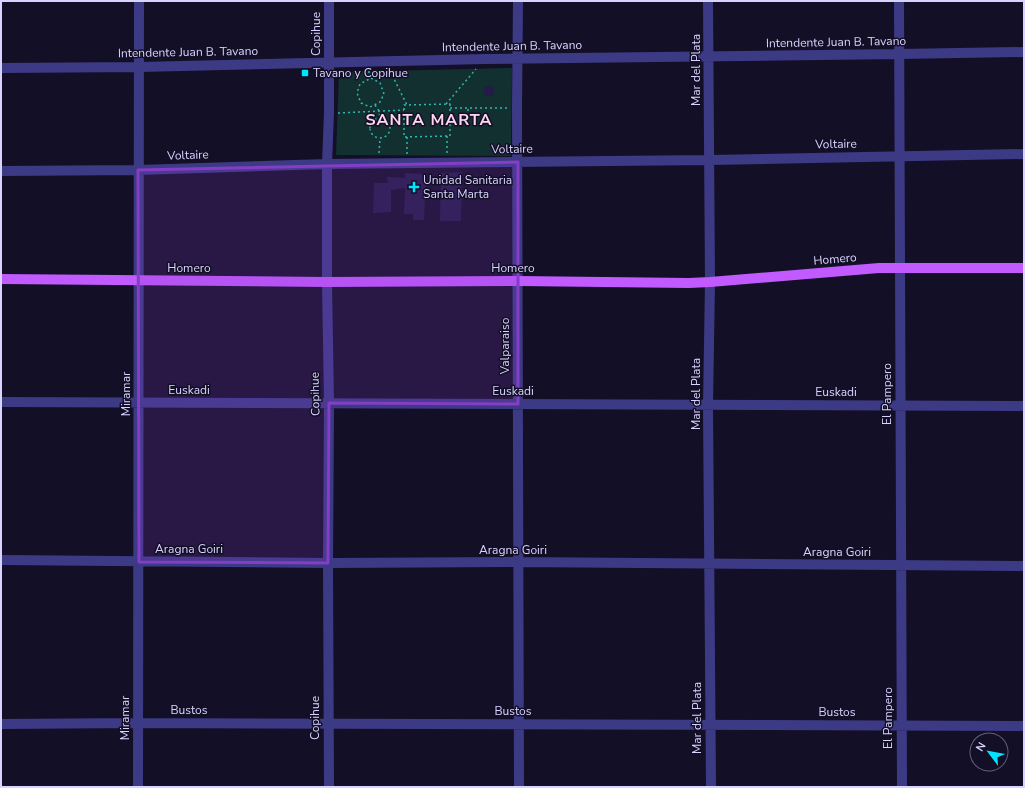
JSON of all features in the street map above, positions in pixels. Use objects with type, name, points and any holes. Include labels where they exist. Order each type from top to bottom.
[{"type":"main road","name":"Homero","points":[[1,279],[327,282],[710,282],[879,268],[1024,268]]},
{"type":"street","name":"Miramar","points":[[138,787],[139,1]]},
{"type":"street","name":"Copihue","points":[[329,1],[329,113],[327,164],[329,403],[329,787]]},
{"type":"street","name":"Valparaiso","points":[[518,1],[519,787]]},
{"type":"street","name":"Mar del Plata","points":[[708,1],[710,160],[708,406],[711,787]]},
{"type":"street","name":"El Pampero","points":[[899,1],[902,787]]},
{"type":"street","name":"Intendente Juan B. Tavano","points":[[1,68],[139,67],[485,59],[518,60],[1024,52]]},
{"type":"street","name":"Voltaire","points":[[1,171],[138,170],[379,163],[710,160],[899,155],[1024,154]]},
{"type":"street","name":"Euskadi","points":[[1,402],[708,406],[1024,406]]},
{"type":"street","name":"Aragna Goiri","points":[[1,560],[328,564],[519,562],[1024,566]]},
{"type":"street","name":"Bustos","points":[[1,724],[328,723],[1024,726]]},
{"type":"path","points":[[446,104],[485,59]]},
{"type":"path","points":[[385,61],[407,105]]},
{"type":"path","points":[[371,78],[380,83],[384,94],[380,102],[375,104],[370,107],[361,103],[357,93],[360,84],[371,78]]},
{"type":"path","points":[[375,104],[379,111],[380,118]]},
{"type":"path","points":[[407,137],[450,136],[450,104],[404,105],[404,137],[407,137],[408,163]]},
{"type":"path","points":[[450,108],[517,107]]},
{"type":"path","points":[[468,108],[468,119]]},
{"type":"path","points":[[329,113],[404,110]]},
{"type":"path","points":[[380,118],[388,121],[390,128],[387,137],[380,139],[372,136],[369,128],[373,119],[380,118]]},
{"type":"path","points":[[447,136],[448,163]]},
{"type":"path","points":[[379,163],[380,139]]},
{"type":"highlighted area","points":[[518,162],[518,404],[329,403],[328,563],[139,562],[138,170]]},
{"type":"green space","points":[[512,68],[511,156],[336,155],[339,72]]},
{"type":"building","points":[[489,85],[493,87],[495,91],[493,95],[489,97],[485,95],[483,91],[485,87]]},
{"type":"building","points":[[462,172],[461,221],[440,221],[441,173]]},
{"type":"building","points":[[405,173],[426,174],[424,220],[413,220],[413,214],[404,214],[405,188],[391,190],[391,212],[373,213],[374,183],[388,183],[387,177],[405,178]]},
{"type":"place","name":"Tavano y Copihue","points":[[305,73]]},
{"type":"place","name":"Unidad Sanitaria Santa Marta","points":[[414,187]]},
{"type":"district","name":"SANTA MARTA","points":[[429,120]]}]
